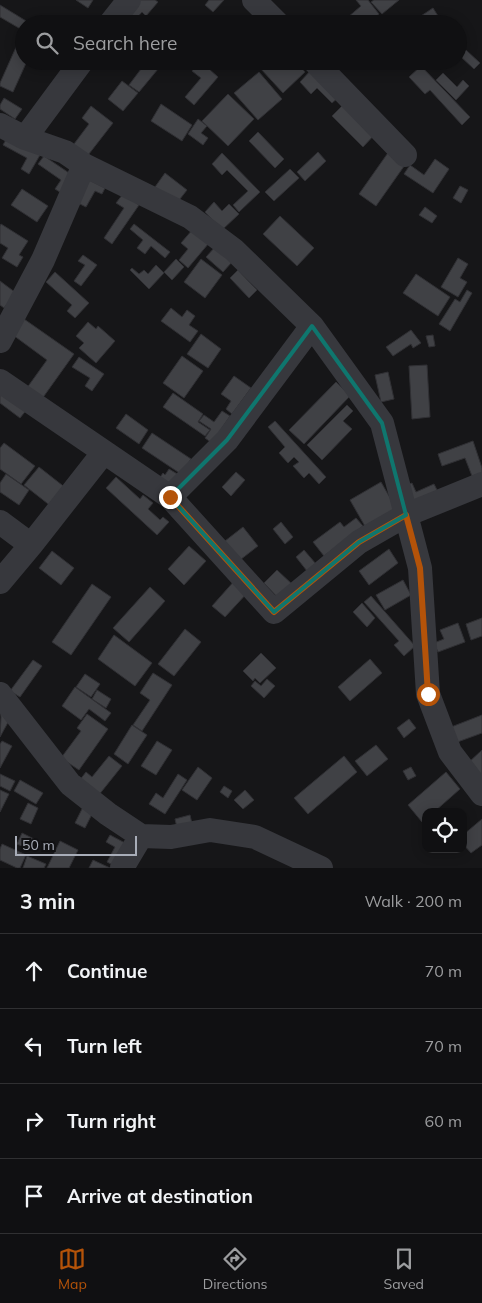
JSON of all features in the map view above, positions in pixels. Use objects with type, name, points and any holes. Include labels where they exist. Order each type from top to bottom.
[{"type":"street","points":[[117,15],[129,0]]},
{"type":"street","points":[[257,1],[270,15]]},
{"type":"street","points":[[26,138],[75,70]]},
{"type":"street","points":[[323,70],[405,155]]},
{"type":"street","points":[[0,125],[26,138],[65,152],[84,165],[190,217],[234,250],[312,326],[382,424],[420,568],[428,694],[450,752],[482,794]]},
{"type":"street","points":[[0,341],[43,260],[84,165]]},
{"type":"street","points":[[170,497],[227,440],[312,326]]},
{"type":"street","points":[[0,381],[170,497],[274,612],[359,542],[406,515],[482,484]]},
{"type":"street","points":[[0,582],[104,452]]},
{"type":"street","points":[[0,522],[31,545]]},
{"type":"street","points":[[0,694],[70,784],[108,814],[141,836],[171,837],[210,830],[255,837],[321,868]]},
{"type":"street","points":[[122,868],[141,836]]},
{"type":"highlighted area","points":[[312,326],[382,423],[406,515],[359,542],[274,612],[170,497],[227,440]]},
{"type":"building","points":[[76,0],[93,0],[88,8]]},
{"type":"building","points":[[137,0],[155,0],[158,2],[147,15],[142,12],[139,15],[125,15]]},
{"type":"building","points":[[209,0],[224,0],[213,12],[205,5]]},
{"type":"building","points":[[356,0],[368,0],[379,14],[350,15],[361,6]]},
{"type":"building","points":[[374,0],[399,0],[382,14],[371,2]]},
{"type":"building","points":[[0,5],[16,15],[15,26],[0,17]]},
{"type":"building","points":[[433,8],[437,15],[422,15]]},
{"type":"building","points":[[15,49],[15,70],[23,70],[13,92],[0,86]]},
{"type":"building","points":[[467,51],[480,63],[474,69],[467,62]]},
{"type":"building","points":[[140,70],[157,70],[139,92],[129,85]]},
{"type":"building","points":[[210,70],[218,77],[194,105],[185,97],[201,78],[192,71]]},
{"type":"building","points":[[262,70],[303,70],[305,72],[283,93]]},
{"type":"building","points":[[311,70],[339,97],[332,103],[317,88],[311,94],[300,82]]},
{"type":"building","points":[[417,70],[425,70],[470,117],[462,125],[430,90],[425,94],[409,77]]},
{"type":"building","points":[[259,72],[282,99],[258,120],[234,93]]},
{"type":"building","points":[[443,73],[457,87],[463,80],[469,86],[456,100],[436,80]]},
{"type":"building","points":[[122,81],[138,93],[123,111],[108,99]]},
{"type":"building","points":[[228,94],[254,119],[228,146],[202,121]]},
{"type":"building","points":[[4,98],[22,109],[15,119],[0,109]]},
{"type":"building","points":[[346,102],[377,132],[363,147],[332,116]]},
{"type":"building","points":[[161,104],[192,125],[182,141],[151,121]]},
{"type":"building","points":[[91,106],[113,123],[85,159],[71,148],[89,124],[82,118]]},
{"type":"building","points":[[198,119],[207,126],[201,133],[208,138],[203,145],[188,134]]},
{"type":"building","points":[[258,132],[284,159],[275,168],[249,141]]},
{"type":"building","points":[[8,136],[40,155],[29,174],[21,169],[27,158],[3,145]]},
{"type":"building","points":[[390,150],[407,162],[376,206],[359,194]]},
{"type":"building","points":[[318,152],[326,161],[305,181],[297,172]]},
{"type":"building","points":[[222,153],[260,192],[239,212],[233,205],[248,191],[227,170],[222,175],[212,164]]},
{"type":"building","points":[[44,156],[75,177],[63,194],[55,189],[61,180],[38,164]]},
{"type":"building","points":[[435,159],[449,169],[433,193],[404,174],[410,165],[424,175]]},
{"type":"building","points":[[290,169],[299,178],[274,201],[265,192]]},
{"type":"building","points":[[165,173],[187,190],[176,204],[155,187]]},
{"type":"building","points":[[89,180],[105,188],[102,194],[95,191],[86,207],[78,203]]},
{"type":"building","points":[[460,186],[468,190],[461,203],[453,198]]},
{"type":"building","points":[[22,189],[48,206],[37,222],[11,205]]},
{"type":"building","points":[[123,194],[139,205],[112,244],[104,238],[124,208],[116,203]]},
{"type":"building","points":[[214,202],[222,211],[229,204],[239,214],[222,230],[205,212]]},
{"type":"building","points":[[425,207],[437,216],[432,223],[419,215]]},
{"type":"building","points":[[280,216],[314,248],[297,266],[263,234]]},
{"type":"building","points":[[1,224],[28,241],[19,255],[23,257],[17,267],[2,258],[8,248],[0,243]]},
{"type":"building","points":[[134,224],[170,252],[165,258],[151,246],[145,254],[137,248],[143,240],[130,229]]},
{"type":"building","points":[[193,229],[209,243],[188,268],[179,260],[188,249],[181,243]]},
{"type":"building","points":[[215,247],[232,262],[223,272],[206,257]]},
{"type":"building","points":[[83,255],[97,265],[81,286],[74,281],[85,265],[78,261]]},
{"type":"building","points":[[458,258],[468,264],[460,278],[467,282],[458,297],[441,287]]},
{"type":"building","points":[[176,259],[184,267],[172,280],[164,272]]},
{"type":"building","points":[[201,259],[222,275],[205,298],[184,282]]},
{"type":"building","points":[[156,265],[164,273],[149,289],[130,270],[132,268],[139,274],[144,270],[148,274]]},
{"type":"building","points":[[238,270],[257,290],[249,298],[230,278]]},
{"type":"building","points":[[55,272],[89,303],[75,318],[67,311],[72,305],[46,282]]},
{"type":"building","points":[[416,274],[450,297],[438,316],[403,293]]},
{"type":"building","points":[[0,281],[16,293],[4,308],[0,305]]},
{"type":"building","points":[[467,290],[472,293],[450,331],[439,324],[455,299],[460,302]]},
{"type":"building","points":[[171,308],[182,317],[187,310],[195,316],[189,325],[198,331],[190,342],[161,321]]},
{"type":"building","points":[[24,319],[74,354],[39,403],[24,392],[47,360],[13,335]]},
{"type":"building","points":[[88,322],[96,329],[98,326],[115,341],[96,363],[79,348],[84,343],[76,336]]},
{"type":"building","points":[[411,330],[421,343],[413,348],[411,344],[393,356],[386,347]]},
{"type":"building","points":[[201,334],[221,349],[208,368],[187,354]]},
{"type":"building","points":[[433,335],[435,346],[429,347],[426,336]]},
{"type":"building","points":[[182,356],[203,371],[184,398],[163,383]]},
{"type":"building","points":[[79,357],[104,374],[92,391],[85,386],[90,378],[72,367]]},
{"type":"building","points":[[427,365],[430,417],[412,419],[409,366]]},
{"type":"building","points":[[388,372],[394,399],[381,402],[375,375]]},
{"type":"building","points":[[234,376],[251,388],[232,414],[226,409],[231,401],[221,394]]},
{"type":"building","points":[[336,382],[350,396],[304,444],[289,430]]},
{"type":"building","points":[[0,388],[28,408],[20,418],[0,403]]},
{"type":"building","points":[[173,393],[203,414],[198,422],[210,430],[205,436],[163,407]]},
{"type":"building","points":[[347,405],[353,411],[343,421],[352,429],[322,460],[307,445]]},
{"type":"building","points":[[222,411],[230,416],[212,443],[205,438],[211,429],[199,421],[204,415],[214,422]]},
{"type":"building","points":[[126,414],[148,430],[139,444],[116,428]]},
{"type":"building","points":[[275,421],[326,477],[319,484],[309,473],[304,478],[293,466],[299,462],[294,457],[288,463],[279,453],[285,447],[268,427]]},
{"type":"building","points":[[152,433],[191,459],[181,474],[142,448]]},
{"type":"building","points":[[473,441],[482,473],[472,476],[465,458],[442,466],[438,454]]},
{"type":"building","points":[[4,443],[35,466],[21,484],[0,469],[0,448]]},
{"type":"building","points":[[39,467],[67,489],[52,507],[24,485]]},
{"type":"building","points":[[169,469],[179,475],[168,491],[156,483],[163,473],[165,475]]},
{"type":"building","points":[[236,472],[245,480],[231,496],[222,487]]},
{"type":"building","points":[[6,474],[29,490],[19,505],[0,492],[0,483]]},
{"type":"building","points":[[116,477],[140,499],[143,495],[153,503],[148,509],[160,520],[163,517],[169,522],[157,535],[106,488]]},
{"type":"building","points":[[381,482],[397,510],[366,528],[350,500]]},
{"type":"building","points":[[412,483],[416,492],[434,484],[438,492],[410,504],[402,487]]},
{"type":"building","points":[[356,518],[363,526],[324,556],[313,542],[340,522],[344,527]]},
{"type":"building","points":[[281,522],[293,537],[285,544],[273,529]]},
{"type":"building","points":[[243,527],[258,546],[240,560],[225,541]]},
{"type":"building","points":[[189,546],[206,561],[184,585],[168,569]]},
{"type":"building","points":[[389,549],[398,563],[369,585],[359,571]]},
{"type":"building","points":[[304,550],[316,564],[307,571],[296,557]]},
{"type":"building","points":[[52,551],[74,568],[61,585],[39,568]]},
{"type":"building","points":[[277,570],[293,585],[279,599],[264,583]]},
{"type":"building","points":[[236,579],[249,591],[225,617],[212,606]]},
{"type":"building","points":[[403,580],[411,595],[385,610],[376,595]]},
{"type":"building","points":[[92,584],[111,597],[71,655],[52,642]]},
{"type":"building","points":[[150,587],[165,601],[129,642],[113,628]]},
{"type":"building","points":[[371,596],[415,646],[404,656],[394,645],[399,641],[364,602]]},
{"type":"building","points":[[362,603],[375,618],[367,627],[353,612]]},
{"type":"building","points":[[482,618],[482,636],[471,640],[466,624]]},
{"type":"building","points":[[458,623],[465,642],[438,652],[434,643],[444,639],[440,630]]},
{"type":"building","points":[[185,629],[201,642],[174,676],[158,664]]},
{"type":"building","points":[[114,635],[152,663],[135,686],[98,659]]},
{"type":"building","points":[[261,653],[276,668],[260,683],[255,678],[253,681],[243,671]]},
{"type":"building","points":[[370,659],[382,673],[350,701],[338,687]]},
{"type":"building","points":[[33,660],[42,666],[20,697],[10,691]]},
{"type":"building","points":[[153,673],[172,685],[142,731],[133,725],[150,700],[140,693]]},
{"type":"building","points":[[85,674],[100,684],[91,697],[76,687]]},
{"type":"building","points":[[267,679],[275,686],[264,698],[251,686],[255,681],[261,686]]},
{"type":"building","points":[[75,687],[111,713],[105,721],[89,709],[81,720],[62,706]]},
{"type":"building","points":[[97,690],[111,699],[106,708],[92,699]]},
{"type":"building","points":[[0,708],[12,715],[0,737],[1,717]]},
{"type":"building","points":[[87,714],[108,729],[79,770],[61,758],[81,731],[77,728]]},
{"type":"building","points":[[482,715],[482,733],[452,744],[446,729]]},
{"type":"building","points":[[409,719],[416,728],[404,738],[397,728]]},
{"type":"building","points":[[132,725],[147,735],[128,764],[114,754]]},
{"type":"building","points":[[2,741],[12,746],[0,768],[0,744]]},
{"type":"building","points":[[157,741],[172,750],[156,775],[141,766]]},
{"type":"building","points":[[376,745],[388,759],[367,776],[355,761]]},
{"type":"building","points":[[482,750],[482,778],[468,763]]},
{"type":"building","points":[[109,756],[122,766],[98,796],[79,781],[86,772],[92,777]]},
{"type":"building","points":[[344,756],[357,772],[308,814],[294,798]]},
{"type":"building","points":[[198,767],[212,778],[197,800],[182,790]]},
{"type":"building","points":[[411,767],[416,776],[408,780],[403,771]]},
{"type":"building","points":[[446,772],[460,789],[439,808],[422,808],[422,822],[408,805]]},
{"type":"building","points":[[0,774],[15,781],[10,791],[0,786]]},
{"type":"building","points":[[178,774],[187,780],[165,814],[149,804],[156,793],[163,798]]},
{"type":"building","points":[[20,780],[43,793],[36,804],[14,791]]},
{"type":"building","points":[[224,786],[232,791],[228,798],[220,792]]},
{"type":"building","points":[[0,790],[9,794],[0,812]]},
{"type":"building","points":[[245,790],[254,800],[243,809],[234,800]]},
{"type":"building","points":[[28,803],[38,808],[31,824],[20,819]]},
{"type":"building","points":[[84,805],[94,810],[85,828],[75,823]]},
{"type":"building","points":[[190,815],[193,828],[178,832],[175,819]]},
{"type":"building","points":[[482,819],[482,845],[471,853],[467,848],[467,832]]},
{"type":"building","points":[[22,833],[34,839],[29,849],[17,844]]},
{"type":"building","points":[[110,835],[125,843],[113,865],[107,862],[115,847],[106,842]]},
{"type":"building","points":[[60,841],[78,850],[69,868],[47,868]]},
{"type":"building","points":[[2,844],[26,855],[20,868],[0,860]]},
{"type":"building","points":[[27,856],[46,864],[44,868],[23,868]]},
{"type":"building","points":[[93,860],[110,868],[89,868]]},
{"type":"route","points":[[170,497],[274,612],[359,542],[406,515],[420,568],[428,694]]}]
